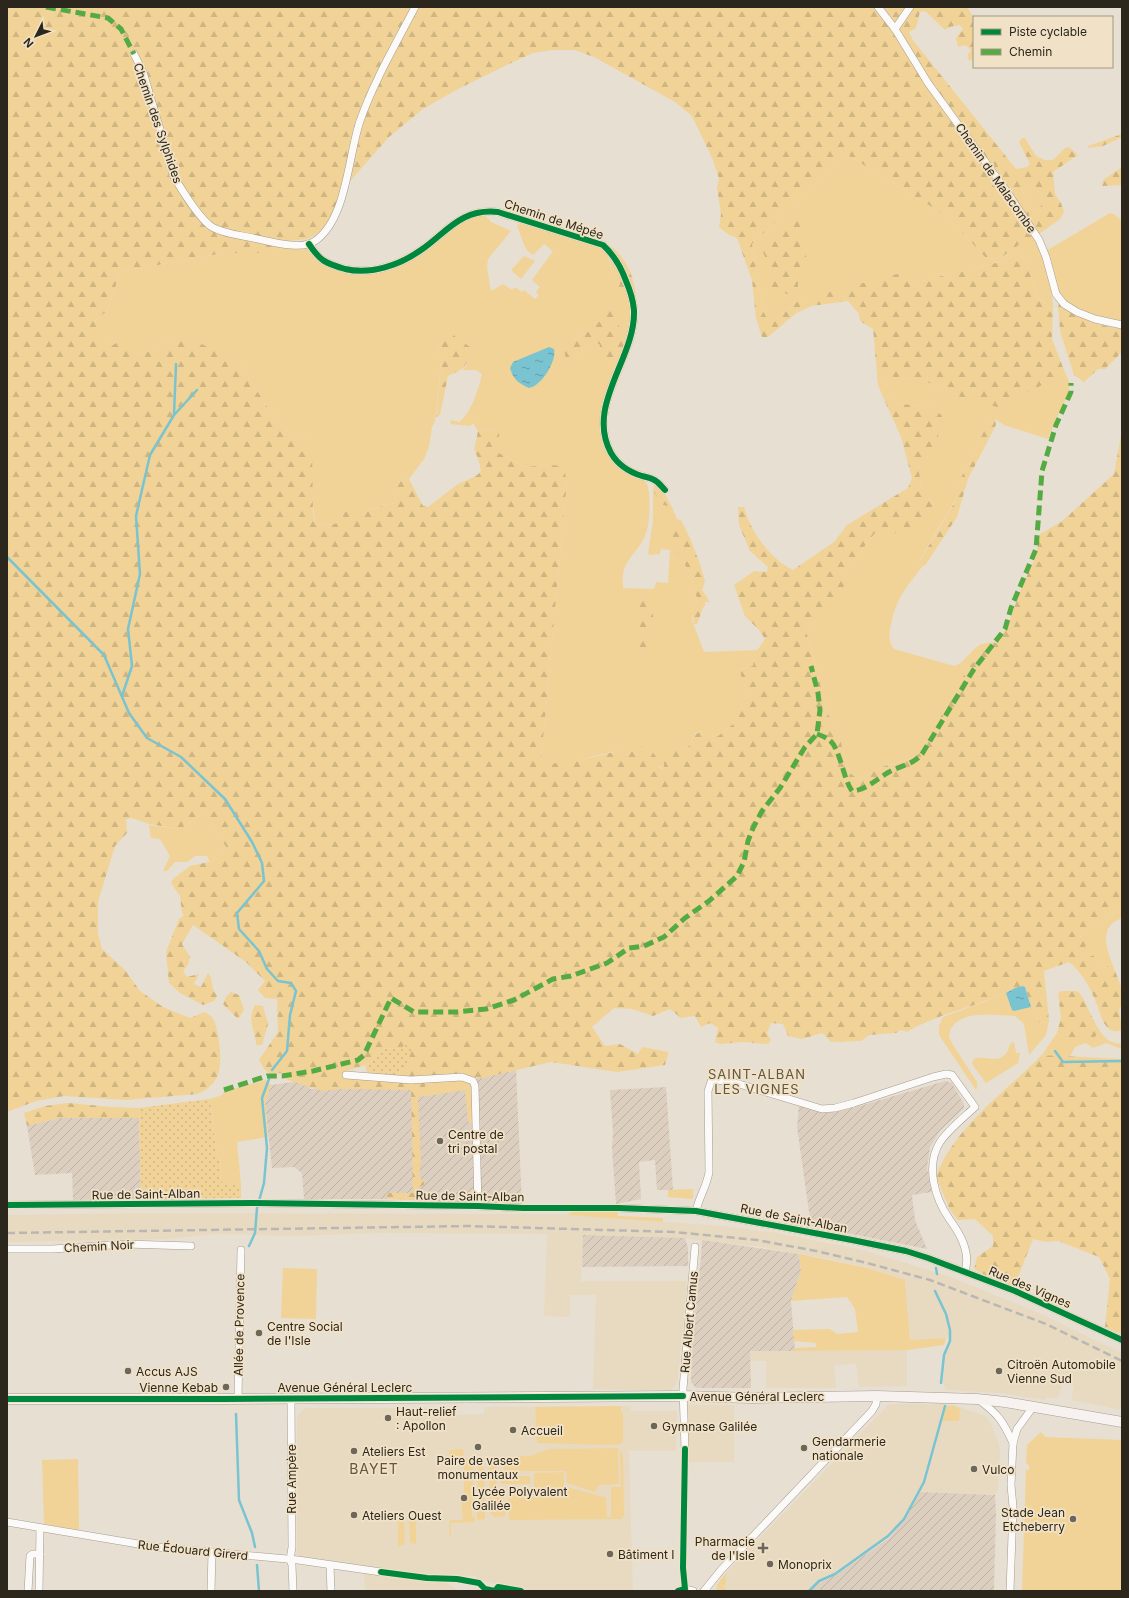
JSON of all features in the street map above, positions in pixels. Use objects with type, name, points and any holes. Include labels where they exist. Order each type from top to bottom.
[{"type":"main road","name":"Avenue Général Leclerc","points":[[7,1399],[683,1396],[752,1398],[877,1396],[977,1399],[1122,1422]]},
{"type":"street","points":[[309,244],[315,241],[331,224],[343,193],[360,122],[379,77],[415,7]]},
{"type":"street","points":[[878,7],[895,29],[910,7]]},
{"type":"street","name":"Chemin de Malacombe","points":[[895,29],[928,83],[1005,189],[1039,240],[1046,257],[1056,294],[1064,304],[1076,312],[1095,319],[1122,325]]},
{"type":"street","name":"Chemin des Sylphides","points":[[134,54],[143,72],[174,177],[204,219],[212,227],[224,232],[276,243],[300,245],[309,244]]},
{"type":"street","name":"Chemin de Mépée","points":[[309,244],[318,257],[329,264],[356,271],[375,270],[402,261],[420,251],[460,219],[470,215],[491,211],[604,246],[614,257],[624,275],[630,289],[634,310],[628,342],[605,407],[604,426],[606,441],[615,458],[625,468],[656,481],[665,490]]},
{"type":"street","points":[[696,1211],[709,1172],[708,1091],[712,1079],[739,1084],[822,1109],[844,1106],[934,1077],[946,1074],[952,1075],[975,1107],[950,1130],[941,1141],[934,1155],[933,1165],[935,1188],[941,1204],[959,1233],[966,1249],[967,1258],[965,1271]]},
{"type":"street","points":[[346,1075],[411,1080],[462,1077],[472,1081],[475,1086],[478,1206]]},
{"type":"street","name":"Rue de Saint-Alban","points":[[7,1205],[81,1206],[252,1203],[478,1206],[544,1209],[619,1208],[696,1211],[852,1240],[906,1251],[928,1258]]},
{"type":"street","name":"Chemin Noir","points":[[7,1249],[53,1249],[126,1244],[191,1246]]},
{"type":"street","name":"Rue Albert Camus","points":[[685,1448],[683,1396],[695,1247]]},
{"type":"street","name":"Allée de Provence","points":[[238,1399],[241,1250]]},
{"type":"street","name":"Rue des Vignes","points":[[928,1258],[965,1271],[1064,1312],[1122,1340]]},
{"type":"street","points":[[704,1591],[721,1570],[872,1411],[876,1404],[877,1396]]},
{"type":"street","name":"Rue Ampère","points":[[291,1398],[292,1547],[290,1560],[292,1565],[293,1591]]},
{"type":"street","points":[[977,1399],[999,1416],[1013,1442]]},
{"type":"street","points":[[1010,1591],[1013,1507],[1011,1485],[1013,1442],[1019,1425],[1033,1407]]},
{"type":"street","name":"Rue Édouard Girerd","points":[[7,1522],[136,1544],[290,1560],[381,1572]]},
{"type":"street","points":[[39,1591],[40,1528]]},
{"type":"street","points":[[211,1591],[212,1552]]},
{"type":"street","points":[[28,1591],[30,1556],[33,1554],[40,1554]]},
{"type":"street","points":[[330,1566],[331,1591]]},
{"type":"shaded area","points":[[516,1070],[522,1205],[390,1199],[304,1199],[302,1173],[294,1167],[272,1168],[265,1103],[271,1085],[308,1080],[310,1089],[452,1084]]},
{"type":"shaded area","points":[[945,1081],[952,1083],[964,1104],[964,1108],[940,1131],[930,1147],[927,1168],[932,1192],[912,1195],[915,1220],[927,1249],[811,1226],[797,1127],[799,1105],[812,1110],[829,1113],[863,1105]]},
{"type":"shaded area","points":[[666,1087],[673,1190],[657,1190],[655,1160],[639,1162],[641,1199],[616,1204],[610,1090]]},
{"type":"shaded area","points":[[59,1118],[139,1118],[141,1199],[73,1200],[72,1173],[35,1175],[27,1126]]},
{"type":"shaded area","points":[[141,1213],[557,1214],[722,1226],[771,1232],[863,1250],[948,1276],[1039,1313],[1122,1353],[1122,1410],[1071,1400],[1074,1386],[1072,1383],[1063,1381],[1059,1396],[1055,1398],[1046,1398],[1045,1400],[1000,1393],[946,1390],[943,1383],[945,1361],[946,1353],[950,1346],[952,1337],[910,1341],[905,1280],[867,1268],[829,1259],[761,1247],[681,1238],[583,1235],[581,1281],[687,1281],[678,1378],[671,1391],[593,1389],[596,1295],[570,1295],[570,1317],[544,1316],[547,1234],[381,1233],[293,1236],[217,1234],[166,1239],[7,1242],[7,1215]]},
{"type":"shaded area","points":[[583,1235],[685,1238],[688,1248],[688,1266],[582,1267]]},
{"type":"shaded area","points":[[702,1240],[799,1254],[801,1271],[791,1301],[795,1351],[750,1351],[751,1388],[696,1388],[691,1382],[693,1326]]},
{"type":"shaded area","points":[[907,1350],[907,1386],[859,1387],[856,1364],[834,1365],[836,1388],[766,1388],[766,1361],[749,1361],[750,1351]]},
{"type":"shaded area","points":[[889,1404],[944,1404],[923,1481],[903,1518],[888,1535],[835,1572],[818,1580],[806,1591],[717,1591],[716,1586],[723,1576]]},
{"type":"shaded area","points":[[687,1405],[734,1405],[734,1462],[688,1462]]},
{"type":"shaded area","points":[[946,1405],[954,1405],[985,1416],[989,1420],[998,1441],[1000,1450],[998,1489],[995,1495],[920,1492],[926,1482]]},
{"type":"shaded area","name":"Lycée Polyvalent Galilée","points":[[631,1406],[631,1411],[677,1411],[676,1451],[629,1451],[633,1591],[534,1591],[478,1580],[475,1576],[422,1574],[297,1556],[297,1416],[305,1408],[450,1408],[451,1415],[484,1414],[485,1407]]},
{"type":"shaded area","points":[[920,1492],[995,1495],[994,1591],[810,1591],[819,1583],[836,1575],[889,1538],[905,1519]]},
{"type":"shaded area","points":[[364,1572],[383,1575],[389,1578],[395,1575],[422,1578],[425,1581],[445,1582],[459,1591],[365,1591]]},
{"type":"green space","points":[[7,7],[967,7],[973,16],[973,60],[969,60],[967,56],[971,50],[966,45],[958,47],[956,38],[963,29],[960,25],[949,27],[945,30],[925,11],[920,12],[916,28],[909,32],[912,39],[1016,169],[1027,167],[1030,164],[1019,142],[1022,138],[1025,138],[1036,156],[1045,160],[1053,160],[1065,148],[1069,147],[1078,155],[1053,172],[1055,194],[1061,203],[1064,212],[1060,219],[1039,234],[1038,244],[1029,247],[1021,243],[1002,257],[987,259],[948,217],[846,154],[752,244],[763,311],[768,320],[775,320],[799,300],[901,273],[907,278],[909,284],[1004,261],[1016,253],[1025,259],[1038,298],[1046,304],[1053,304],[1052,339],[1066,375],[997,407],[963,398],[920,379],[888,378],[878,385],[873,329],[860,321],[859,314],[848,301],[811,306],[795,314],[768,337],[762,337],[756,318],[752,280],[737,238],[729,235],[719,227],[721,214],[717,187],[719,179],[713,160],[692,116],[675,102],[594,57],[574,50],[553,50],[533,53],[458,89],[423,109],[389,137],[342,190],[335,210],[324,228],[317,234],[308,239],[279,242],[271,253],[223,253],[120,272],[108,310],[95,321],[99,338],[113,345],[121,340],[127,342],[133,354],[157,350],[173,338],[201,344],[226,354],[241,365],[268,408],[289,433],[307,440],[312,450],[313,513],[315,525],[335,524],[346,511],[365,511],[394,503],[398,487],[396,477],[399,473],[409,479],[423,506],[428,507],[458,484],[476,476],[481,471],[478,458],[474,450],[478,431],[499,430],[499,453],[524,467],[551,465],[563,466],[567,481],[541,761],[548,763],[569,762],[633,747],[642,747],[647,748],[654,754],[660,768],[664,770],[664,751],[679,748],[687,749],[695,735],[701,731],[706,738],[718,736],[737,721],[742,702],[748,694],[739,670],[753,666],[754,655],[765,639],[759,630],[745,616],[734,585],[754,571],[767,572],[768,567],[750,551],[739,525],[738,507],[744,507],[751,526],[762,544],[777,559],[793,570],[834,542],[847,525],[908,488],[912,478],[901,437],[883,397],[890,396],[895,403],[934,408],[942,416],[935,452],[918,462],[921,486],[934,506],[914,532],[901,528],[887,540],[875,533],[848,567],[843,590],[806,631],[827,713],[836,726],[850,773],[859,780],[879,768],[907,760],[916,755],[921,752],[968,668],[992,642],[997,643],[1009,622],[1021,589],[1036,556],[1040,534],[1061,522],[1114,474],[1122,430],[1122,906],[1118,906],[1111,916],[1104,922],[1083,930],[1080,937],[1087,944],[1084,948],[1087,955],[1094,956],[1097,965],[1104,969],[1112,963],[1122,989],[1122,1007],[1120,1007],[1119,1010],[1122,1025],[1121,1031],[1112,1031],[1107,1027],[1102,1019],[1090,988],[1079,972],[1069,962],[1044,971],[1049,1021],[1047,1023],[1038,1022],[1033,1004],[1029,1001],[1025,987],[1023,986],[933,1019],[907,1032],[901,1030],[896,1033],[869,1035],[861,1041],[831,1042],[822,1033],[802,1039],[788,1036],[783,1024],[771,1023],[767,1033],[771,1040],[768,1044],[743,1042],[720,1044],[715,1042],[718,1028],[710,1023],[701,1027],[695,1016],[681,1018],[670,1009],[653,1016],[632,1009],[614,1008],[592,1027],[605,1046],[620,1044],[638,1054],[642,1047],[669,1052],[665,1065],[617,1072],[551,1062],[482,1078],[399,1077],[401,1048],[381,1049],[368,1064],[344,1072],[343,1077],[422,1082],[425,1084],[425,1087],[421,1091],[418,1100],[421,1160],[419,1177],[425,1182],[424,1185],[419,1187],[419,1194],[416,1200],[388,1199],[386,1194],[388,1193],[413,1193],[411,1090],[340,1089],[322,1091],[285,1079],[282,1073],[270,1073],[266,1071],[259,1060],[278,1032],[277,999],[265,998],[258,990],[265,981],[246,962],[193,925],[182,944],[190,957],[188,965],[183,971],[187,977],[199,974],[194,984],[201,987],[208,973],[217,996],[214,1001],[203,1005],[180,993],[169,983],[166,952],[179,919],[184,915],[182,913],[180,896],[171,883],[173,879],[190,866],[213,861],[226,847],[205,812],[180,829],[149,824],[132,818],[126,819],[127,833],[115,846],[98,902],[98,934],[102,949],[125,970],[140,991],[163,1007],[190,1018],[205,1012],[214,1020],[218,1033],[220,1050],[220,1067],[216,1079],[208,1088],[197,1094],[126,1100],[64,1096],[36,1101],[7,1112]],"holes":[[[1031,184],[1042,195],[1038,218],[1032,224],[1022,189]]]},
{"type":"green space","points":[[1122,134],[1122,137],[1103,146],[1088,148],[1088,146]]},
{"type":"green space","points":[[846,154],[948,217],[987,259],[1003,257],[1021,242],[1038,244],[1050,284],[1053,304],[1046,304],[1038,298],[1025,259],[1016,253],[1004,261],[909,284],[907,278],[799,300],[775,320],[768,320],[763,311],[752,244]]},
{"type":"green space","points":[[1122,167],[1122,185],[1102,186],[1103,180]]},
{"type":"green space","points":[[1031,184],[1042,195],[1038,218],[1032,224],[1022,189]]},
{"type":"green space","points":[[798,209],[803,215],[799,234],[808,262],[798,272],[798,291],[792,296],[782,292],[769,295],[764,288],[770,271],[762,249],[771,235]]},
{"type":"green space","points":[[1110,213],[1114,214],[1122,221],[1122,323],[1087,314],[1070,306],[1059,293],[1046,251]]},
{"type":"green space","points":[[484,214],[491,222],[511,231],[488,259],[487,267],[491,291],[503,284],[512,290],[515,287],[522,292],[524,290],[535,299],[539,295],[536,292],[540,287],[532,280],[553,251],[544,244],[533,255],[530,253],[525,246],[517,226],[519,223],[599,246],[608,255],[611,269],[629,299],[631,319],[626,341],[618,336],[602,318],[592,330],[574,339],[573,358],[595,342],[600,345],[602,362],[610,362],[616,369],[608,389],[600,420],[602,441],[611,460],[619,468],[639,476],[646,482],[648,487],[649,521],[647,531],[643,540],[626,566],[623,574],[623,588],[652,589],[654,588],[656,582],[668,583],[670,550],[661,549],[660,554],[650,555],[648,553],[653,521],[653,491],[663,505],[672,507],[677,519],[675,550],[690,573],[698,602],[692,612],[692,620],[704,652],[758,650],[754,655],[753,666],[739,670],[748,694],[742,703],[737,721],[718,736],[706,738],[701,731],[695,734],[687,749],[679,748],[664,770],[640,747],[563,764],[554,764],[541,761],[567,481],[551,465],[524,467],[499,453],[499,430],[478,431],[473,423],[470,426],[450,424],[451,420],[459,422],[471,407],[477,393],[482,374],[476,370],[462,370],[467,365],[437,342],[441,362],[435,421],[432,427],[429,447],[424,459],[409,479],[399,473],[398,487],[394,503],[365,511],[346,511],[335,524],[315,525],[307,440],[289,433],[268,408],[241,365],[173,338],[157,350],[133,354],[121,340],[113,345],[98,338],[95,321],[108,310],[120,272],[223,253],[271,253],[276,246],[307,247],[314,257],[328,267],[388,270],[408,262],[419,255],[465,220]]},
{"type":"green space","points":[[604,242],[618,252],[623,258],[631,273],[636,297],[623,299],[618,296],[618,288],[620,284],[611,269]]},
{"type":"green space","points":[[524,256],[535,261],[521,279],[512,271],[512,269]]},
{"type":"green space","points":[[1058,303],[1088,320],[1105,326],[1122,328],[1122,352],[1105,369],[1098,369],[1084,382],[1074,375],[1060,331]]},
{"type":"green space","points":[[607,306],[611,306],[619,325],[618,336],[626,341],[616,369],[610,362],[602,362],[598,358],[600,345],[595,342],[573,358],[566,358],[564,352],[574,339],[592,330],[602,318],[602,311]]},
{"type":"green space","points":[[441,331],[449,332],[470,347],[465,366],[459,371],[448,376],[440,415],[436,417],[441,362],[437,342]]},
{"type":"green space","points":[[1066,375],[1069,385],[1068,394],[1048,439],[1004,425],[995,419],[990,419],[958,484],[956,499],[919,561],[922,567],[906,587],[899,600],[893,616],[889,634],[894,649],[954,666],[962,662],[978,646],[992,642],[968,668],[921,752],[907,760],[879,768],[859,780],[850,773],[836,726],[827,713],[806,631],[842,590],[848,567],[875,533],[901,528],[934,506],[921,486],[918,462],[934,408],[895,403],[890,396],[883,397],[878,385],[888,378],[920,379],[963,398]]},
{"type":"green space","points":[[990,419],[995,419],[996,425],[968,479],[957,517],[926,564],[922,567],[919,562],[956,500],[958,484]]},
{"type":"green space","points":[[656,484],[663,491],[672,507],[663,505],[653,491],[654,485]]},
{"type":"green space","points":[[676,519],[681,520],[690,538],[705,581],[702,590],[709,602],[705,602],[697,624],[694,624],[692,612],[698,602],[690,573],[675,550],[673,543],[673,522]]},
{"type":"green space","points":[[640,594],[648,594],[654,620],[647,633],[646,648],[638,650],[636,641],[637,600]]},
{"type":"green space","points":[[205,812],[226,847],[213,861],[210,862],[207,856],[195,856],[187,862],[175,862],[167,871],[163,871],[170,856],[160,839],[151,838],[149,825],[180,829]]},
{"type":"green space","points":[[1118,906],[1122,906],[1122,918],[1110,926],[1106,937],[1106,943],[1112,963],[1104,969],[1094,962],[1083,947],[1081,942],[1082,930],[1099,925],[1107,920]]},
{"type":"green space","points":[[1008,991],[1006,993],[1031,1007],[1029,1001],[1033,1004],[1038,1022],[1047,1023],[1049,1021],[1046,1035],[1029,1055],[1024,1024],[1015,1016],[989,1014],[970,1016],[955,1023],[950,1030],[949,1037],[977,1082],[976,1090],[939,1035],[939,1026],[943,1017],[984,1002]]},
{"type":"green space","points":[[1061,991],[1077,991],[1082,996],[1092,1017],[1089,1021],[1097,1032],[1096,1036],[1086,1041],[1061,1037],[1057,1033],[1061,1017],[1058,994]]},
{"type":"green space","points":[[231,992],[239,995],[244,1010],[238,1019],[223,1004],[226,997]]},
{"type":"green space","points":[[255,1005],[263,1006],[268,1024],[262,1045],[256,1045],[251,1021],[252,1011]]},
{"type":"green space","points":[[1092,1017],[1103,1035],[1111,1042],[1122,1044],[1122,1049],[1106,1043],[1093,1048],[1086,1043],[1075,1047],[1070,1057],[1042,1055],[1057,1033],[1061,1037],[1097,1032],[1089,1021]]},
{"type":"green space","points":[[408,1042],[413,1045],[408,1062],[399,1070],[399,1077],[368,1074],[365,1065],[368,1064],[381,1049],[401,1048]]},
{"type":"green space","points":[[1014,1042],[1016,1053],[1020,1053],[1018,1063],[986,1083],[972,1064],[973,1060],[977,1058],[999,1058],[1008,1051],[1011,1043]]},
{"type":"green space","points":[[1042,1055],[1122,1059],[1122,1334],[1105,1327],[1110,1279],[1099,1257],[1058,1241],[1046,1242],[1033,1239],[1014,1287],[974,1269],[977,1257],[993,1246],[993,1236],[975,1219],[958,1220],[950,1210],[936,1177],[944,1159],[968,1126]]},
{"type":"green space","points":[[461,1078],[469,1081],[473,1088],[473,1123],[470,1124],[468,1121],[465,1090],[420,1097],[422,1082]]},
{"type":"green space","points":[[266,1080],[271,1085],[265,1103],[268,1137],[237,1142],[241,1184],[222,1184],[220,1156],[217,1156],[210,1099],[222,1095],[225,1091]]},
{"type":"green space","points":[[210,1099],[217,1156],[220,1156],[222,1184],[241,1184],[241,1198],[141,1199],[139,1108]]},
{"type":"green space","points":[[68,1103],[139,1108],[139,1118],[59,1118],[27,1126],[24,1113],[45,1106]]},
{"type":"green space","points":[[693,1189],[693,1198],[691,1199],[668,1197],[668,1190]]},
{"type":"green space","points":[[576,1211],[618,1211],[618,1216],[663,1218],[663,1222],[568,1215],[569,1213]]},
{"type":"green space","points":[[799,1254],[867,1268],[905,1280],[910,1340],[946,1338],[944,1345],[907,1350],[795,1351],[795,1348],[816,1347],[816,1343],[794,1341],[793,1330],[829,1329],[838,1334],[858,1332],[855,1309],[847,1297],[791,1301],[801,1271]]},
{"type":"green space","points":[[283,1268],[317,1269],[316,1319],[281,1318]]},
{"type":"green space","points":[[621,1406],[621,1413],[623,1413],[623,1441],[621,1444],[537,1443],[535,1407]]},
{"type":"green space","points":[[946,1406],[960,1408],[959,1421],[942,1421]]},
{"type":"green space","name":"Stade Jean Etcheberry","points":[[1041,1432],[1045,1437],[1122,1440],[1122,1591],[1022,1591],[1026,1470],[1029,1470],[1029,1465],[1026,1464],[1027,1445]]},
{"type":"green space","points":[[618,1448],[619,1484],[599,1485],[595,1492],[567,1483],[566,1471],[504,1470],[503,1457],[530,1456],[549,1449]]},
{"type":"green space","points":[[463,1449],[464,1458],[474,1458],[472,1516],[475,1518],[475,1522],[451,1523],[451,1537],[449,1536],[450,1520],[463,1520],[461,1499],[464,1499],[464,1462],[449,1462],[449,1450]]},
{"type":"green space","points":[[620,1450],[623,1456],[624,1515],[621,1519],[509,1520],[508,1488],[531,1488],[531,1497],[566,1496],[568,1495],[567,1487],[606,1497],[607,1517],[611,1517],[611,1487],[621,1487]]},
{"type":"green space","points":[[78,1459],[79,1530],[44,1524],[42,1460]]},
{"type":"green space","points":[[496,1463],[497,1495],[503,1496],[505,1502],[505,1516],[495,1517],[490,1513],[489,1464]]},
{"type":"green space","points":[[478,1465],[482,1465],[484,1469],[485,1519],[477,1520]]},
{"type":"green space","points":[[564,1472],[564,1494],[534,1494],[534,1473]]},
{"type":"green space","points":[[501,1476],[530,1476],[530,1484],[501,1484]]},
{"type":"green space","points":[[398,1521],[404,1522],[405,1541],[403,1545],[398,1547]]},
{"type":"green space","points":[[409,1521],[416,1521],[416,1544],[411,1543],[410,1540]]},
{"type":"green space","points":[[726,1573],[726,1585],[723,1586],[726,1588],[726,1591],[717,1591],[717,1585]]},
{"type":"water","points":[[549,347],[554,349],[553,359],[548,372],[539,383],[529,388],[516,380],[510,368],[513,362]]},
{"type":"water","points":[[1023,986],[1025,987],[1031,1007],[1014,1011],[1012,1010],[1006,993]]},
{"type":"waterway","points":[[122,696],[132,666],[128,629],[140,574],[136,516],[150,455],[174,415],[176,364]]},
{"type":"waterway","points":[[174,415],[197,390]]},
{"type":"waterway","points":[[7,557],[104,655],[129,713],[147,738],[181,757],[225,799],[252,842],[262,863],[264,881],[237,913],[239,929],[259,951],[267,969],[278,981],[291,983],[296,991],[290,1015],[287,1051],[272,1070]]},
{"type":"waterway","points":[[1055,1051],[1063,1062],[1122,1061]]},
{"type":"waterway","points":[[249,1246],[255,1233],[257,1208],[264,1183],[267,1148],[262,1098],[269,1079]]},
{"type":"waterway","points":[[936,1268],[937,1274]]},
{"type":"waterway","points":[[935,1291],[946,1314],[950,1330],[950,1341],[944,1355],[941,1383]]},
{"type":"waterway","points":[[809,1591],[819,1581],[835,1574],[888,1536],[904,1519],[924,1482],[945,1406]]},
{"type":"waterway","points":[[236,1414],[239,1500],[252,1533],[255,1547]]},
{"type":"waterway","points":[[257,1565],[259,1591]]},
{"type":"railway","points":[[7,1233],[469,1226],[674,1232],[757,1240],[816,1251],[930,1280],[1046,1324],[1122,1361]]},
{"type":"marked path","points":[[46,7],[108,18],[121,29],[134,54]]},
{"type":"marked path","points":[[817,734],[827,738],[836,748],[846,779],[852,791],[867,787],[889,772],[915,760],[922,754],[974,669],[1005,629],[1011,608],[1036,549],[1042,471],[1056,425],[1071,392],[1071,383]]},
{"type":"marked path","points":[[224,1090],[267,1076],[282,1076],[313,1071],[358,1060],[364,1055],[391,998],[414,1012],[457,1012],[486,1009],[514,1000],[553,979],[571,976],[607,963],[629,948],[644,946],[664,937],[685,918],[709,901],[737,876],[744,862],[748,841],[762,811],[780,788],[805,747],[817,734],[820,710],[818,693],[811,666]]},
{"type":"cycle path","points":[[309,244],[320,258],[332,265],[355,271],[375,270],[395,264],[413,255],[455,223],[464,218],[485,212],[498,212],[603,245],[614,257],[622,271],[630,291],[634,310],[633,328],[628,346],[607,399],[604,417],[605,435],[611,453],[624,468],[654,480],[665,490]]},
{"type":"cycle path","points":[[7,1205],[252,1203],[523,1208],[619,1208],[696,1211],[906,1251],[1015,1291],[1122,1340]]},
{"type":"cycle path","points":[[7,1399],[683,1396]]},
{"type":"cycle path","points":[[678,1591],[685,1589],[683,1568],[685,1449]]},
{"type":"cycle path","points":[[381,1572],[427,1578],[457,1579],[479,1583],[485,1589],[495,1591],[498,1587],[521,1591]]},
{"type":"place","name":"Centre de tri postal","points":[[440,1141]]},
{"type":"place","name":"Centre Social de l'Isle","points":[[259,1333]]},
{"type":"place","name":"Accus AJS","points":[[128,1371]]},
{"type":"place","name":"Citroën Automobile Vienne Sud","points":[[999,1371]]},
{"type":"place","name":"Vienne Kebab","points":[[226,1387]]},
{"type":"place","name":"Haut-relief : Apollon","points":[[388,1418]]},
{"type":"place","name":"Gymnase Galilée","points":[[654,1426]]},
{"type":"place","name":"Accueil","points":[[513,1430]]},
{"type":"place","name":"Paire de vases monumentaux","points":[[478,1447]]},
{"type":"place","name":"Gendarmerie nationale","points":[[804,1448]]},
{"type":"place","name":"Ateliers Est","points":[[354,1451]]},
{"type":"place","name":"Vulco","points":[[974,1469]]},
{"type":"place","name":"Lycée Polyvalent Galilée","points":[[464,1498]]},
{"type":"place","name":"Ateliers Ouest","points":[[354,1515]]},
{"type":"place","name":"Stade Jean Etcheberry","points":[[1073,1519]]},
{"type":"place","name":"Pharmacie de l'Isle","points":[[763,1548]]},
{"type":"place","name":"Bâtiment I","points":[[610,1554]]},
{"type":"place","name":"Monoprix","points":[[770,1564]]},
{"type":"district","name":"SAINT-ALBAN LES VIGNES","points":[[757,1082]]},
{"type":"district","name":"BAYET","points":[[374,1468]]}]
